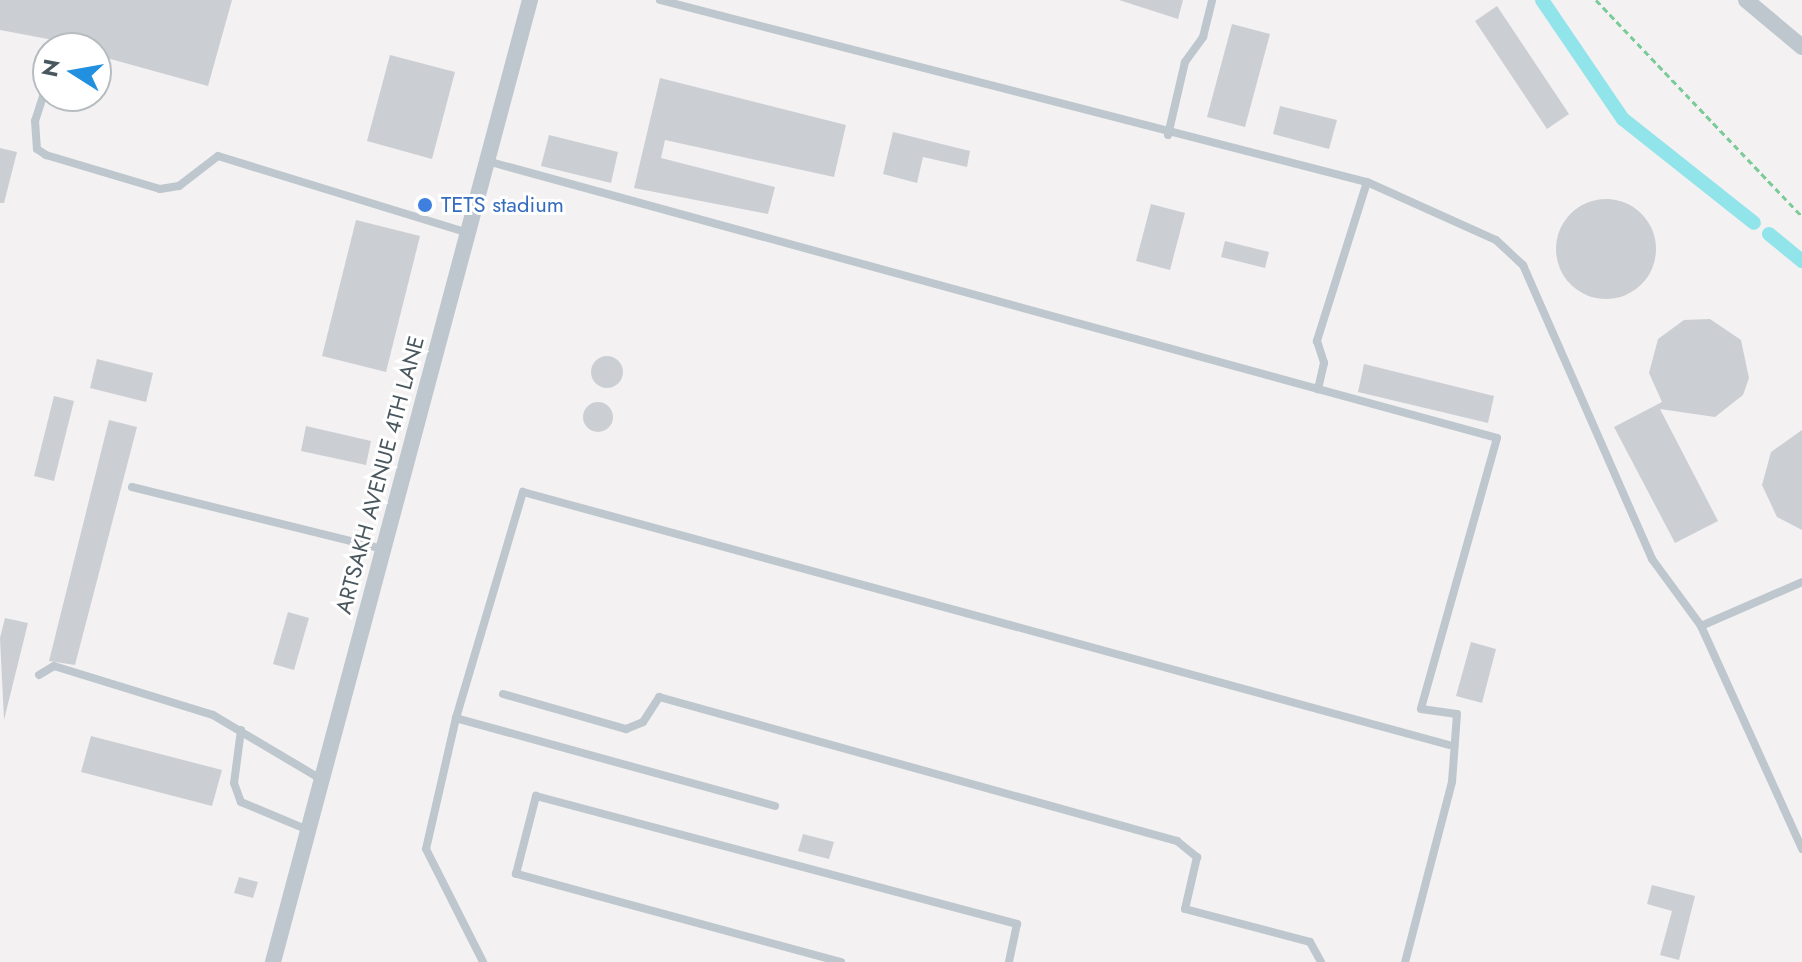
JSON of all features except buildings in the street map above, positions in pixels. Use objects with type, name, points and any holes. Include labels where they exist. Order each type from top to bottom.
[{"type":"street","name":"ARTSAKH AVENUE 4TH LANE","points":[[273,962],[530,0]]},
{"type":"street","points":[[1746,0],[1802,47]]},
{"type":"lane","points":[[660,0],[1168,135],[1367,182],[1496,240],[1523,265],[1652,559],[1701,626],[1802,849]]},
{"type":"lane","points":[[1168,135],[1185,62],[1203,37],[1212,0]]},
{"type":"lane","points":[[38,112],[35,121],[37,149],[46,155],[160,189],[179,186],[218,156],[468,233]]},
{"type":"lane","points":[[487,161],[1497,438],[1421,709],[1457,714],[1449,745],[1452,782],[1405,962]]},
{"type":"lane","points":[[1318,389],[1324,363],[1317,341],[1367,182]]},
{"type":"lane","points":[[132,487],[383,549]]},
{"type":"lane","points":[[483,962],[426,849],[456,718],[523,492],[1449,745]]},
{"type":"lane","points":[[1701,626],[1802,582]]},
{"type":"lane","points":[[39,675],[54,666],[241,730],[322,780]]},
{"type":"lane","points":[[503,694],[626,729],[643,722],[659,697],[1177,841],[1197,857],[1185,909],[1310,942],[1321,962]]},
{"type":"lane","points":[[456,718],[775,806]]},
{"type":"lane","points":[[241,730],[234,783],[241,802],[308,830]]},
{"type":"lane","points":[[841,962],[516,874],[536,796],[1017,924],[1009,962]]},
{"type":"path","points":[[1596,0],[1802,216]]},
{"type":"waterway","points":[[1542,0],[1623,119],[1754,223]]},
{"type":"waterway","points":[[1769,234],[1802,261]]},
{"type":"place","name":"TETS stadium","points":[[425,205]]}]
